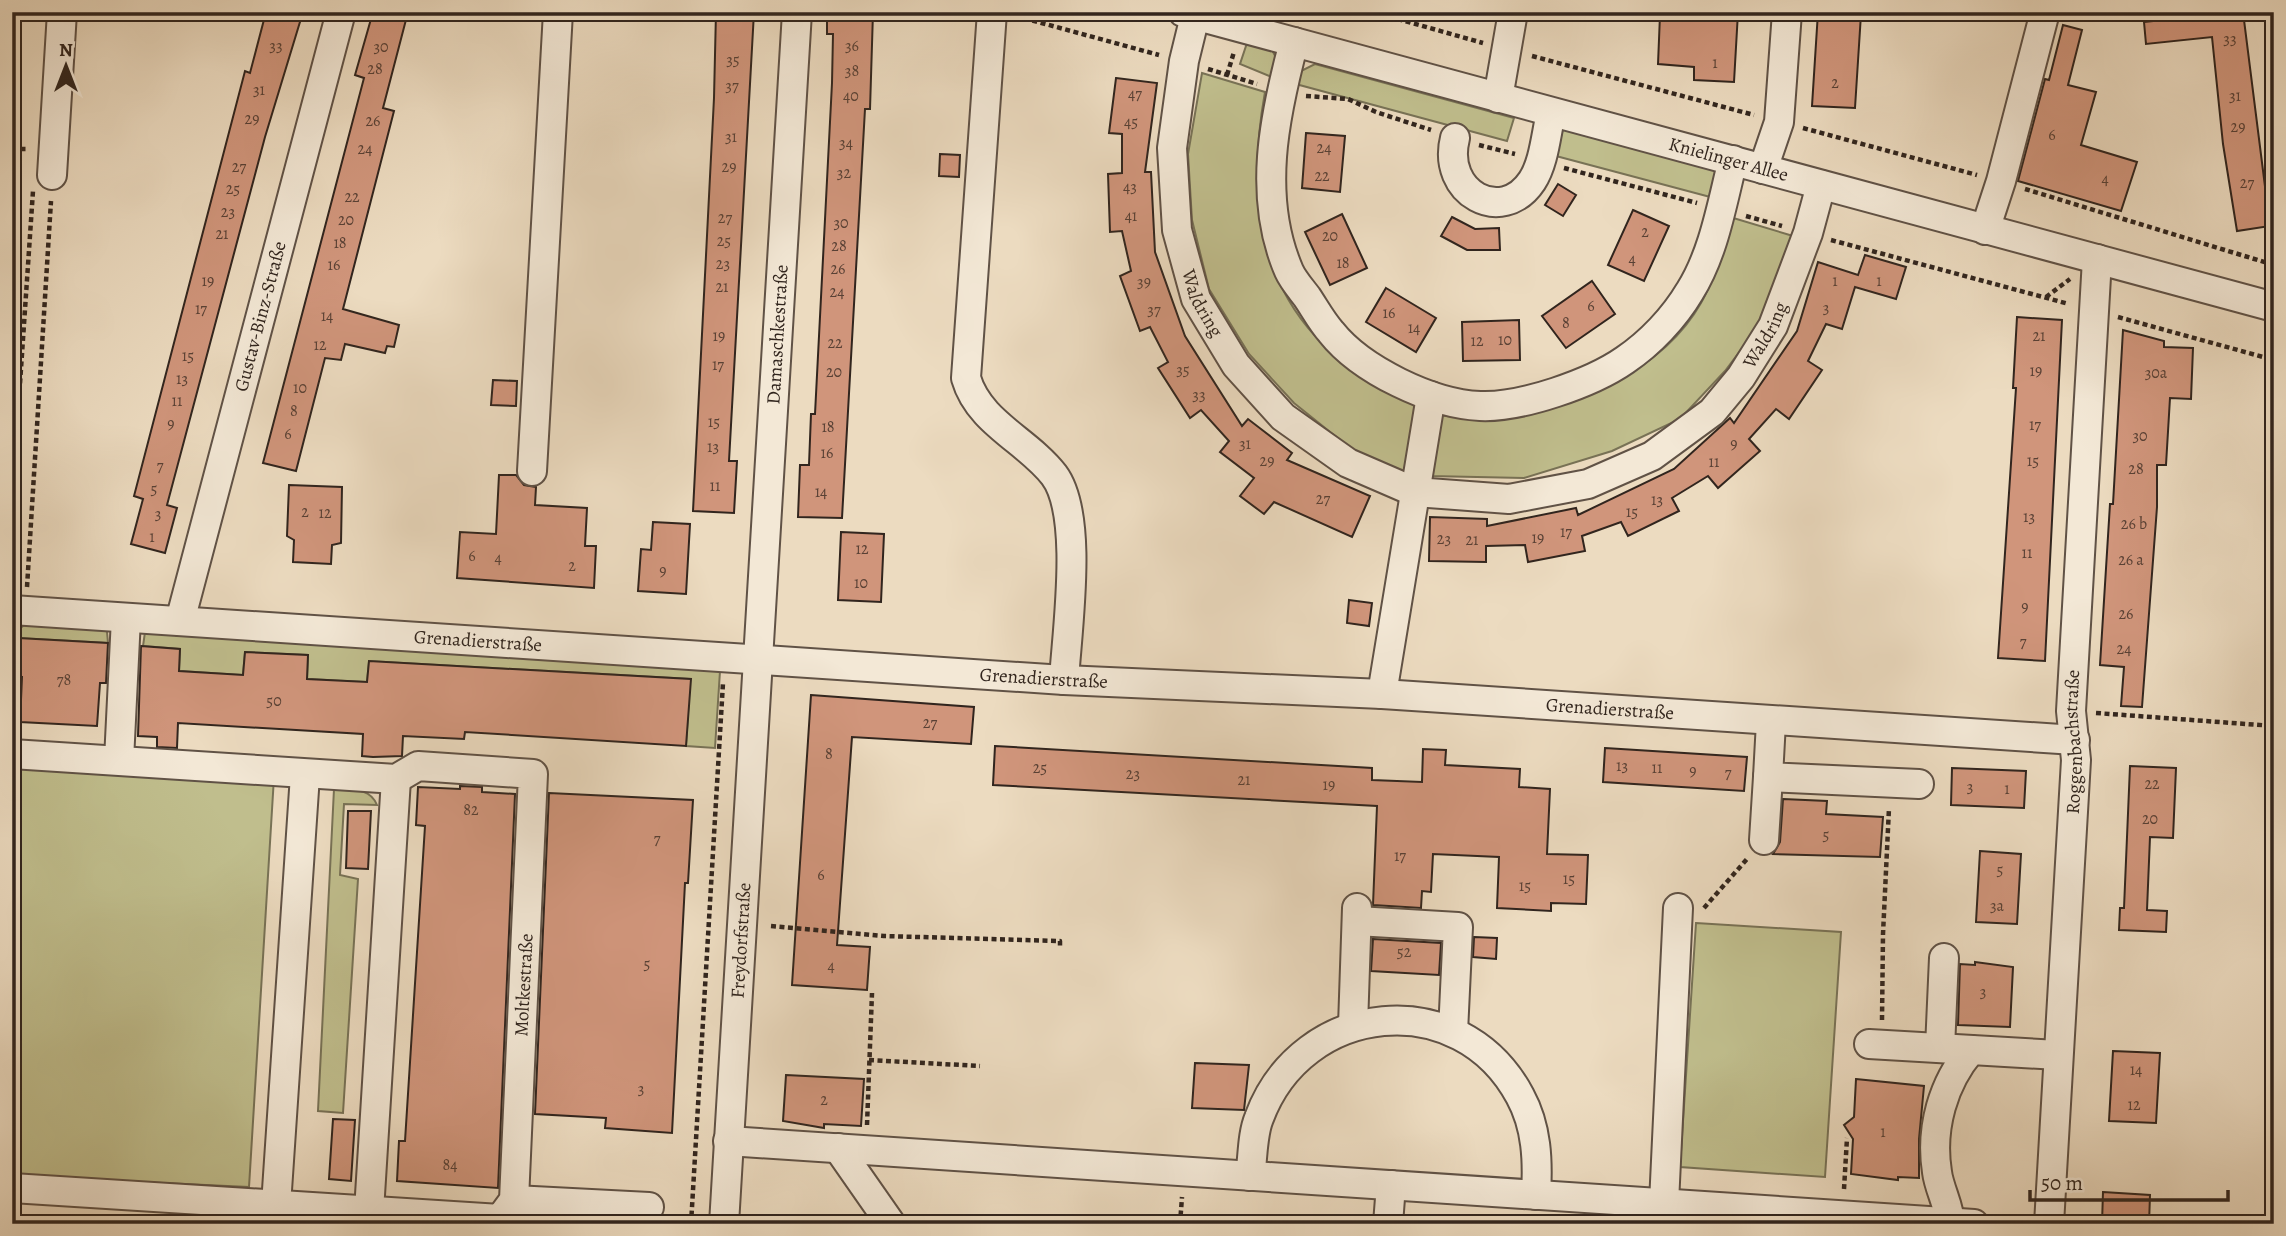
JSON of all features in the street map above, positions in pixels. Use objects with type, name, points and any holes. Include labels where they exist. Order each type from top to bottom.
[{"type":"street","points":[[43,176],[62,12]]},
{"type":"street","name":"Gustav-Binz-Straße","points":[[180,621],[341,12]]},
{"type":"street","points":[[532,471],[558,12]]},
{"type":"street","name":"Damaschkestraße","points":[[757,657],[797,12]]},
{"type":"street","points":[[1499,98],[1513,12]]},
{"type":"street","points":[[1763,169],[1779,122],[1787,12]]},
{"type":"street","points":[[1985,230],[2001,181],[2045,12]]},
{"type":"street","points":[[1003,14],[966,378],[978,405],[1039,459],[1063,490],[1072,529],[1064,680]]},
{"type":"street","name":"Knielinger Allee","points":[[1189,14],[1244,20],[1294,42],[2274,307]]},
{"type":"street","name":"Waldring","points":[[1189,14],[1172,148],[1177,230],[1196,299],[1236,365],[1283,417],[1348,463],[1415,492],[1509,499],[1588,484],[1652,456],[1712,412],[1741,377],[1773,326],[1808,233],[1821,185]]},
{"type":"street","points":[[1294,42],[1281,91],[1271,146],[1273,216],[1290,272],[1332,335],[1377,371],[1431,396],[1480,406],[1524,401],[1580,382],[1624,361],[1661,330],[1691,291],[1707,255],[1733,160]]},
{"type":"street","points":[[1455,138],[1451,160],[1461,185],[1484,200],[1511,199],[1524,191],[1533,180],[1551,113]]},
{"type":"street","name":"Roggenbachstraße","points":[[2049,1224],[2075,740],[2071,711],[2097,259]]},
{"type":"street","points":[[1382,694],[1431,396]]},
{"type":"street","name":"Grenadierstraße","points":[[19,611],[757,657],[1064,680],[1382,694],[1771,722],[2075,740]]},
{"type":"street","points":[[119,760],[126,618]]},
{"type":"street","name":"Freydorfstraße","points":[[724,1224],[757,657]]},
{"type":"street","points":[[1764,840],[1771,722]]},
{"type":"street","name":"Moltkestraße","points":[[12,754],[396,779],[418,766],[533,774],[514,1200]]},
{"type":"street","points":[[276,1205],[305,775]]},
{"type":"street","points":[[1768,777],[1919,784]]},
{"type":"street","points":[[380,1216],[396,779]]},
{"type":"street","points":[[1664,1203],[1678,908]]},
{"type":"street","points":[[1353,1026],[1357,915],[1458,927],[1453,1032]]},
{"type":"street","points":[[1940,1048],[1944,958]]},
{"type":"street","points":[[1250,1176],[1258,1119],[1281,1076],[1317,1044],[1353,1026],[1387,1020],[1409,1021],[1453,1032],[1492,1060],[1520,1096],[1535,1140],[1536,1195]]},
{"type":"street","points":[[1875,1044],[2059,1055]]},
{"type":"street","points":[[728,1141],[1959,1223],[1937,1172],[1936,1142],[1945,1093],[1971,1050]]},
{"type":"street","points":[[852,1149],[891,1224]]},
{"type":"street","points":[[1388,1224],[1391,1185]]},
{"type":"street","points":[[12,1188],[276,1205],[380,1216],[500,1219],[514,1200],[649,1208]]},
{"type":"path","points":[[1373,12],[2001,181],[2274,265]]},
{"type":"path","points":[[1003,14],[1184,61],[1281,91],[1312,97],[1348,99],[1376,112],[1455,138],[2274,360]]},
{"type":"path","points":[[12,502],[22,365],[43,176]]},
{"type":"path","points":[[19,611],[43,176]]},
{"type":"path","points":[[12,364],[22,365]]},
{"type":"path","points":[[691,1224],[724,656]]},
{"type":"path","points":[[2071,711],[2274,726]]},
{"type":"path","points":[[1875,1044],[1891,783]]},
{"type":"path","points":[[1676,940],[1764,840]]},
{"type":"path","points":[[771,926],[789,930],[884,936],[1060,941],[1060,948]]},
{"type":"path","points":[[852,1149],[869,1060],[872,993]]},
{"type":"path","points":[[869,1060],[981,1066]]},
{"type":"path","points":[[1842,1215],[1847,1138]]},
{"type":"shaded area","points":[[1247,43],[1272,50],[1280,65],[1279,80],[1240,64]]},
{"type":"shaded area","points":[[1315,64],[1514,118],[1507,141],[1292,83],[1295,74]]},
{"type":"shaded area","points":[[1202,73],[1265,92],[1258,144],[1258,193],[1264,238],[1278,280],[1300,318],[1330,351],[1369,380],[1417,405],[1408,477],[1350,448],[1294,403],[1249,354],[1209,289],[1192,220],[1188,154]]},
{"type":"shaded area","points":[[1563,129],[1721,172],[1714,198],[1556,156]]},
{"type":"shaded area","points":[[1730,217],[1793,236],[1771,300],[1749,339],[1725,371],[1680,419],[1612,451],[1524,478],[1430,476],[1433,415],[1494,419],[1559,406],[1615,382],[1664,348],[1685,327],[1701,303],[1711,283]]},
{"type":"shaded area","points":[[28,622],[103,628],[107,632],[108,643],[18,638],[18,630]]},
{"type":"shaded area","points":[[145,632],[720,671],[715,748],[686,746],[690,679],[369,661],[367,682],[307,679],[308,655],[245,652],[243,675],[179,671],[180,649],[143,646]]},
{"type":"shaded area","points":[[12,762],[274,777],[249,1187],[12,1176]]},
{"type":"shaded area","points":[[334,789],[365,792],[377,805],[344,804],[340,875],[358,879],[343,1113],[318,1111]]},
{"type":"shaded area","points":[[1696,923],[1841,932],[1825,1177],[1680,1167]]},
{"type":"building","points":[[266,12],[303,12],[265,137],[167,505],[177,508],[165,553],[131,544],[143,499],[134,496],[245,71],[250,73]]},
{"type":"building","points":[[373,12],[408,12],[383,108],[394,111],[343,309],[399,325],[394,347],[387,346],[385,353],[345,344],[341,360],[325,358],[296,471],[263,463],[364,78],[355,75]]},
{"type":"building","points":[[716,12],[754,12],[729,461],[737,461],[734,513],[693,511]]},
{"type":"building","points":[[827,12],[873,12],[870,109],[865,109],[842,518],[798,517],[800,465],[809,465],[811,414],[815,414],[832,83],[833,34],[827,34]]},
{"type":"building","points":[[1697,12],[1738,12],[1734,82],[1694,80],[1694,67],[1658,64],[1660,15],[1697,16]]},
{"type":"building","points":[[1818,12],[1861,14],[1855,108],[1812,106]]},
{"type":"building","points":[[2209,12],[2243,12],[2270,226],[2237,231],[2223,144],[2212,37],[2146,44],[2144,22],[2210,15]]},
{"type":"building","points":[[2063,25],[2082,30],[2068,85],[2096,92],[2081,145],[2137,162],[2121,211],[2018,181],[2045,79],[2049,80]]},
{"type":"building","points":[[1116,78],[1157,83],[1145,172],[1151,172],[1155,252],[1185,336],[1242,426],[1248,419],[1292,453],[1287,460],[1370,496],[1352,537],[1274,502],[1264,514],[1240,496],[1254,478],[1220,452],[1229,441],[1201,410],[1190,418],[1158,368],[1168,362],[1150,327],[1140,331],[1120,276],[1131,271],[1122,231],[1110,232],[1108,174],[1122,173],[1122,134],[1109,133]]},
{"type":"building","points":[[1306,133],[1345,136],[1340,192],[1302,188]]},
{"type":"building","points":[[940,154],[960,155],[959,177],[939,176]]},
{"type":"building","points":[[1558,184],[1576,195],[1563,216],[1545,205]]},
{"type":"building","points":[[1633,210],[1669,226],[1644,281],[1608,265]]},
{"type":"building","points":[[1342,214],[1367,268],[1330,285],[1305,232]]},
{"type":"building","points":[[1452,217],[1475,229],[1499,228],[1500,250],[1467,250],[1441,236]]},
{"type":"building","points":[[1865,255],[1906,267],[1896,299],[1855,287],[1842,329],[1826,324],[1808,361],[1822,370],[1789,419],[1776,409],[1749,439],[1760,451],[1718,488],[1708,476],[1672,498],[1679,511],[1628,536],[1621,522],[1582,536],[1585,551],[1528,562],[1525,545],[1486,546],[1486,562],[1429,561],[1430,517],[1487,519],[1487,526],[1576,508],[1578,515],[1674,469],[1730,418],[1734,423],[1797,331],[1818,262],[1858,275]]},
{"type":"building","points":[[1592,281],[1615,314],[1566,348],[1542,316]]},
{"type":"building","points":[[1386,288],[1436,318],[1416,352],[1366,322]]},
{"type":"building","points":[[2017,317],[2062,320],[2045,661],[1998,658],[2016,388],[2013,388]]},
{"type":"building","points":[[1519,320],[1520,360],[1463,361],[1462,322]]},
{"type":"building","points":[[2123,330],[2164,341],[2164,347],[2193,348],[2191,399],[2170,398],[2166,465],[2157,465],[2157,507],[2142,707],[2121,706],[2124,667],[2100,665]]},
{"type":"building","points":[[493,380],[517,381],[516,406],[491,405]]},
{"type":"building","points":[[499,475],[516,475],[524,485],[536,487],[535,505],[587,508],[585,546],[596,546],[594,588],[457,578],[460,532],[496,534]]},
{"type":"building","points":[[289,485],[342,487],[341,543],[332,545],[331,564],[293,562],[294,540],[287,536]]},
{"type":"building","points":[[653,522],[690,524],[686,594],[638,591],[641,549],[651,550]]},
{"type":"building","points":[[841,532],[884,534],[881,602],[838,600]]},
{"type":"building","points":[[1349,600],[1372,603],[1369,626],[1347,623]]},
{"type":"building","points":[[18,638],[108,643],[106,683],[100,683],[97,726],[20,722],[22,677],[15,677]]},
{"type":"building","points":[[141,646],[180,649],[179,671],[243,675],[245,652],[308,655],[307,679],[367,682],[369,661],[691,679],[686,746],[465,732],[464,739],[403,736],[402,756],[373,757],[362,756],[363,734],[178,723],[177,748],[157,747],[157,737],[138,736]]},
{"type":"building","points":[[811,695],[974,707],[971,744],[852,737],[837,945],[870,947],[867,990],[792,985]]},
{"type":"building","points":[[995,746],[1372,768],[1372,780],[1422,782],[1423,749],[1446,750],[1445,765],[1520,769],[1519,787],[1550,789],[1547,854],[1588,855],[1586,904],[1551,903],[1551,911],[1497,908],[1499,857],[1433,854],[1431,892],[1422,891],[1421,908],[1373,905],[1377,806],[993,785]]},
{"type":"building","points":[[1605,748],[1747,757],[1744,791],[1603,782]]},
{"type":"building","points":[[2130,766],[2176,768],[2173,838],[2150,837],[2147,910],[2167,911],[2166,932],[2119,930],[2120,908],[2124,908]]},
{"type":"building","points":[[1952,768],[2026,771],[2024,808],[1951,805]]},
{"type":"building","points":[[460,786],[482,787],[482,792],[515,794],[498,1188],[397,1181],[399,1141],[405,1141],[425,826],[416,825],[418,787],[460,789]]},
{"type":"building","points":[[549,793],[693,800],[688,883],[685,883],[672,1133],[605,1128],[606,1118],[535,1114]]},
{"type":"building","points":[[1783,799],[1827,801],[1826,814],[1883,817],[1880,857],[1773,854],[1780,842]]},
{"type":"building","points":[[348,811],[371,811],[368,869],[346,868]]},
{"type":"building","points":[[1980,851],[2021,854],[2017,924],[1976,922]]},
{"type":"building","points":[[1474,937],[1497,938],[1496,959],[1473,957]]},
{"type":"building","points":[[1373,939],[1441,943],[1439,975],[1371,971]]},
{"type":"building","points":[[1975,962],[2013,967],[2010,1027],[1958,1025],[1960,964],[1975,965]]},
{"type":"building","points":[[2113,1051],[2160,1053],[2156,1123],[2109,1121]]},
{"type":"building","points":[[1195,1063],[1249,1065],[1244,1110],[1192,1108]]},
{"type":"building","points":[[786,1075],[864,1079],[861,1126],[824,1124],[824,1128],[783,1121]]},
{"type":"building","points":[[1856,1079],[1924,1086],[1919,1139],[1919,1178],[1898,1177],[1898,1180],[1851,1174],[1853,1139],[1844,1125],[1854,1117]]},
{"type":"building","points":[[333,1119],[355,1120],[351,1181],[329,1179]]},
{"type":"building","points":[[2103,1192],[2150,1195],[2149,1224],[2102,1224]]}]
